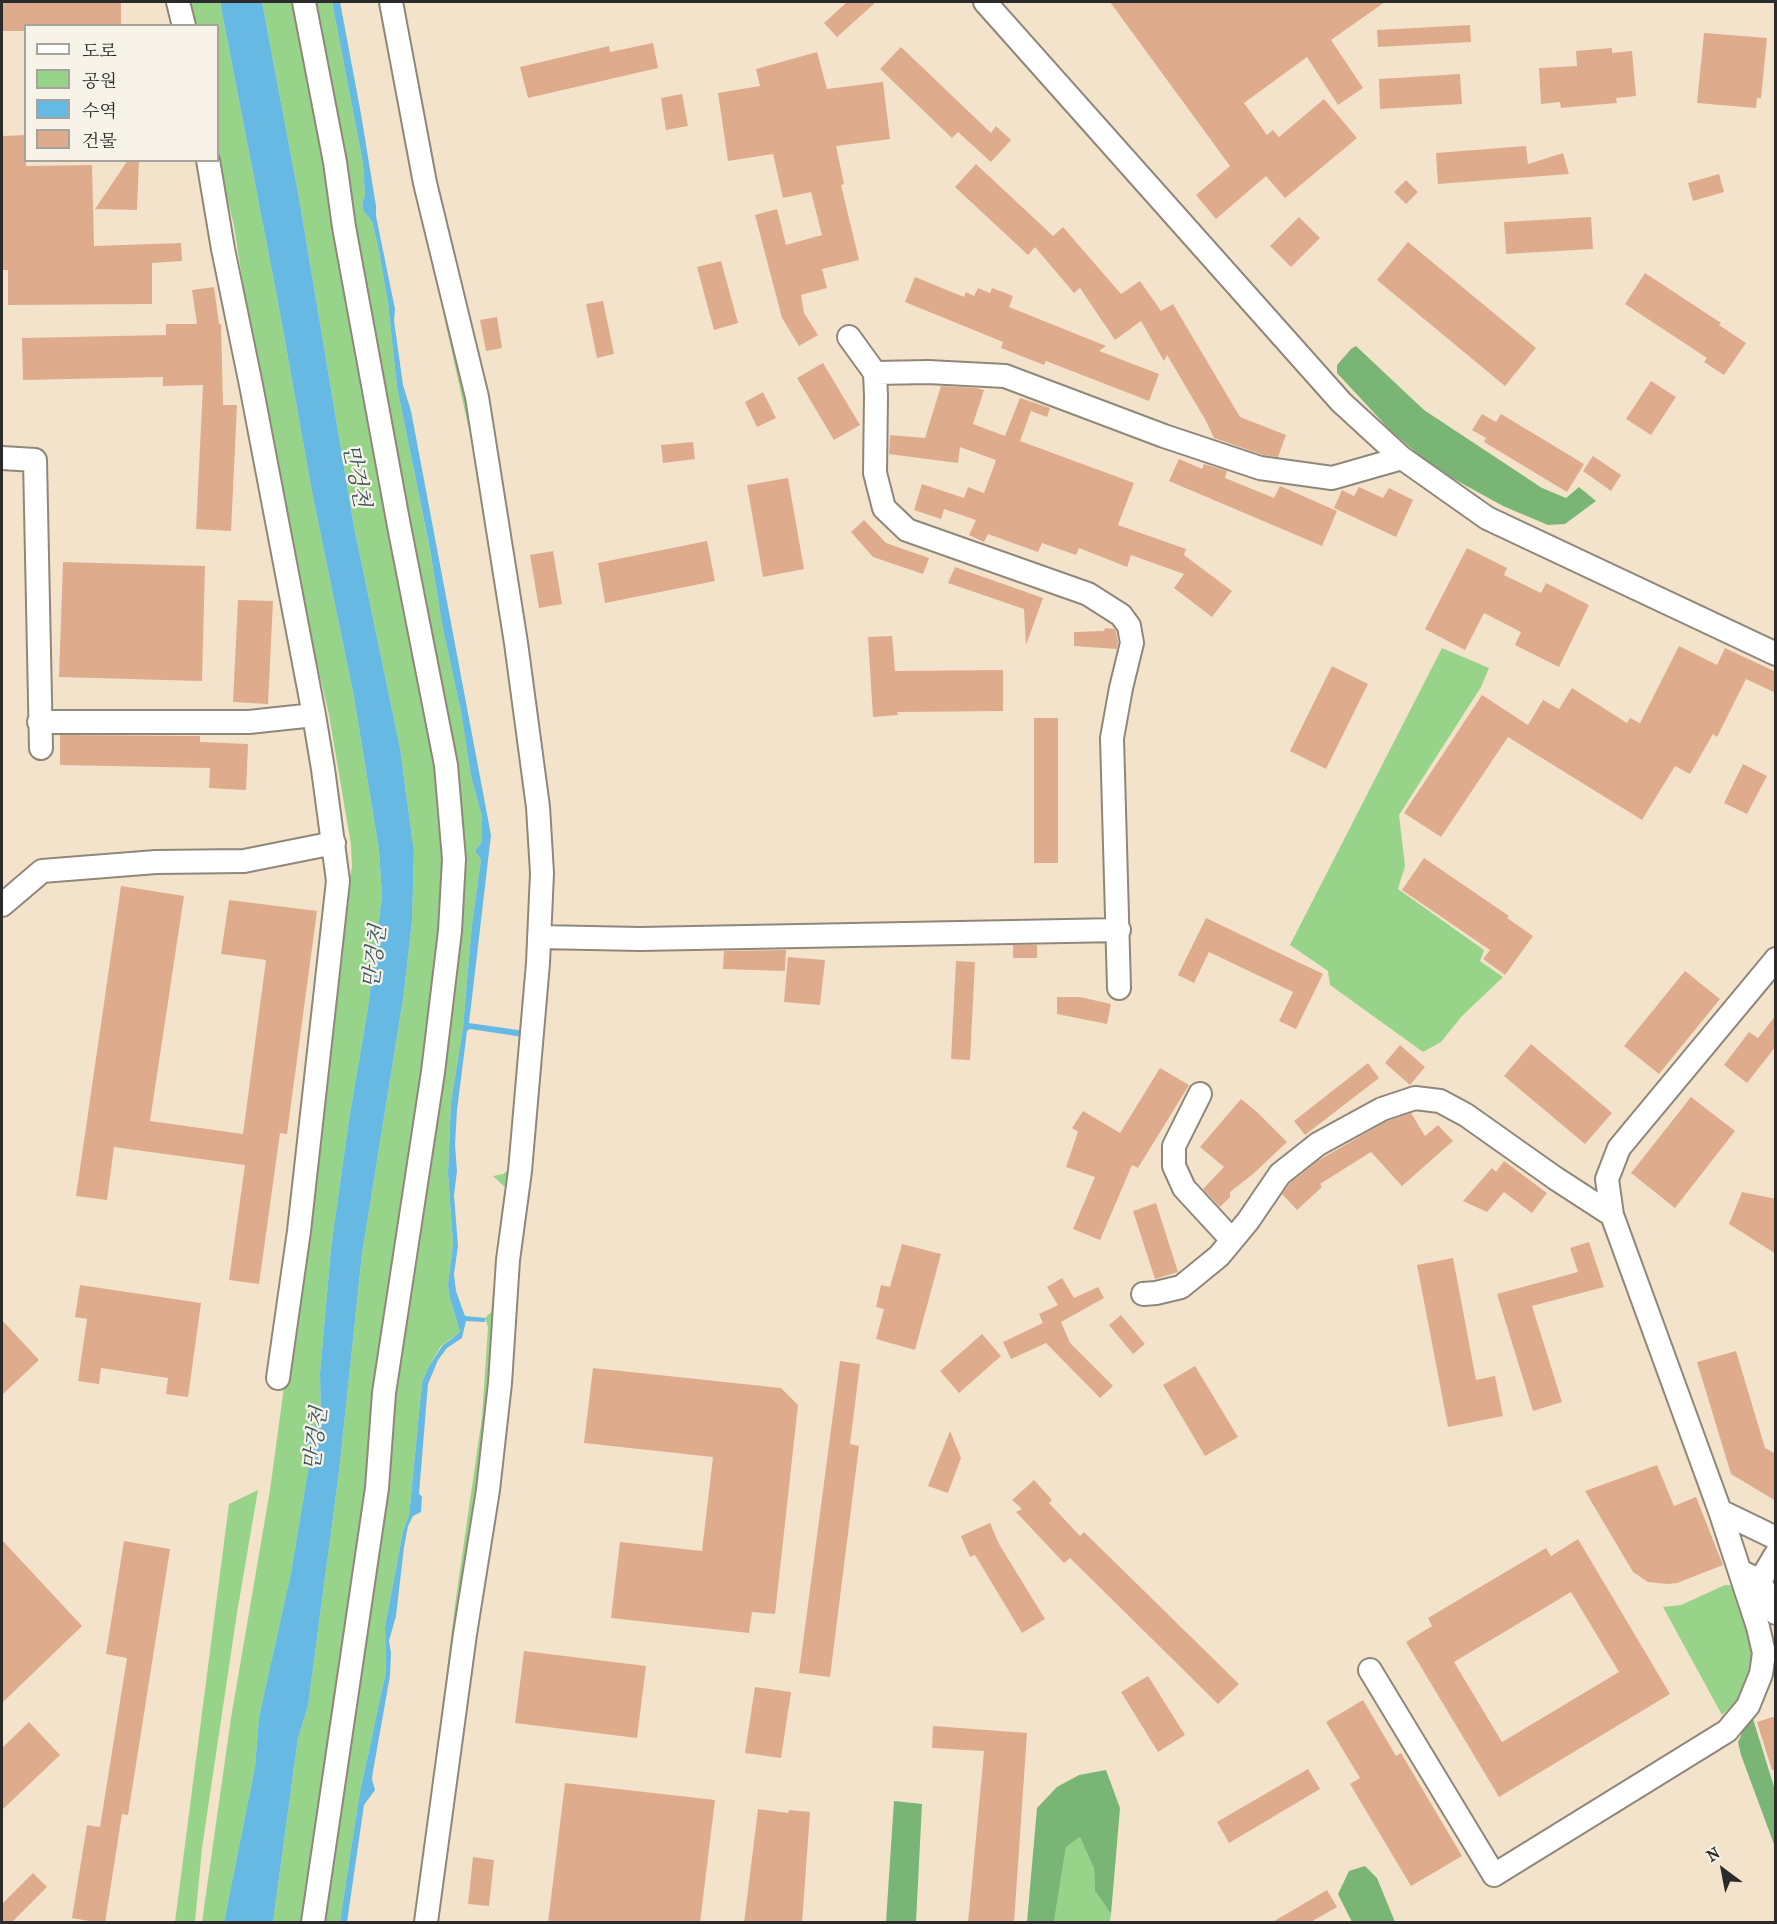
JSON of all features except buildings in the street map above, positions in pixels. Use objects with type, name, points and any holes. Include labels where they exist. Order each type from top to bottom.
[{"type":"street","points":[[178,2],[184,24]]},
{"type":"street","points":[[304,2],[335,162],[344,227],[399,526],[446,765],[454,859],[450,931],[433,1072],[384,1393],[377,1488],[313,1923]]},
{"type":"street","points":[[391,2],[425,183],[477,397],[511,608],[537,807],[542,873],[520,1171],[508,1260],[500,1383],[488,1490],[465,1634],[426,1923]]},
{"type":"street","points":[[985,2],[1341,402],[1402,458],[1486,518],[1776,654]]},
{"type":"street","points":[[208,162],[223,249],[314,715],[338,881],[299,1231],[278,1378]]},
{"type":"street","points":[[849,337],[874,374],[875,473],[884,508],[907,530],[1088,594],[1120,615],[1129,626],[1132,643],[1112,738],[1119,988]]},
{"type":"street","points":[[874,374],[928,372],[1005,376],[1164,436],[1260,468],[1332,478],[1402,458]]},
{"type":"street","points":[[2,458],[35,460],[41,748]]},
{"type":"street","points":[[39,722],[249,722],[314,715]]},
{"type":"street","points":[[2,905],[42,871],[156,862],[244,861],[334,843]]},
{"type":"street","points":[[539,937],[640,939],[1119,930]]},
{"type":"street","points":[[1370,1670],[1494,1875],[1727,1731],[1748,1706],[1761,1674],[1764,1653],[1758,1627],[1720,1510],[1612,1215],[1607,1179],[1619,1148],[1776,959]]},
{"type":"street","points":[[1200,1094],[1174,1146],[1174,1166],[1184,1188],[1232,1240]]},
{"type":"street","points":[[1143,1294],[1181,1287],[1219,1256],[1248,1221],[1280,1174],[1318,1144],[1382,1109],[1415,1098],[1440,1101],[1466,1115],[1612,1215]]},
{"type":"street","points":[[1720,1510],[1776,1538]]},
{"type":"street","points":[[1761,1581],[1776,1554]]},
{"type":"street","points":[[1740,1571],[1761,1581],[1776,1613]]},
{"type":"green space","points":[[188,2],[220,2],[313,497],[354,697],[379,850],[382,896],[368,1008],[331,1248],[320,1374],[321,1422],[304,1435],[311,1453],[291,1573],[259,1717],[255,1767],[224,1922],[202,1922],[231,1718],[270,1490],[304,1240],[346,896],[352,867],[351,845],[329,715],[294,565],[252,343],[234,226],[219,162],[219,24],[193,24]]},
{"type":"green space","points":[[262,2],[301,2],[453,859],[311,1922],[273,1922],[298,1738],[308,1706],[339,1472],[362,1254],[404,993],[412,920],[414,852],[400,748],[354,527],[299,198]]},
{"type":"green space","points":[[307,2],[332,2],[363,163],[365,195],[362,205],[364,212],[372,221],[379,251],[388,303],[397,387],[461,712],[471,776],[482,817],[482,842],[475,851],[481,860],[472,924],[463,1028],[451,1102],[448,1173],[453,1244],[448,1284],[460,1332],[441,1346],[422,1383],[409,1515],[403,1531],[385,1627],[386,1671],[359,1797],[340,1922],[316,1922],[457,859]]},
{"type":"green space","points":[[380,2],[385,2],[443,293],[461,362],[489,513],[520,689],[531,779],[536,858],[535,965],[513,1197],[505,1231],[495,1306],[488,1428],[463,1590],[423,1922],[416,1922],[455,1605],[482,1417],[488,1327],[485,1318],[491,1312],[507,1198],[507,1189],[493,1176],[503,1174],[511,1168],[525,1031],[532,942],[531,815],[511,669],[473,448],[426,234],[422,201]]},
{"type":"green space","points":[[1356,346],[1424,410],[1542,488],[1566,498],[1579,487],[1596,501],[1565,524],[1548,525],[1503,506],[1454,479],[1425,460],[1390,430],[1337,373],[1337,365]]},
{"type":"green space","points":[[1442,648],[1489,668],[1481,687],[1399,815],[1405,866],[1398,889],[1484,950],[1480,961],[1503,977],[1462,1016],[1441,1042],[1423,1052],[1330,985],[1328,971],[1290,945]]},
{"type":"green space","points":[[258,1490],[202,1848],[195,1922],[175,1922],[229,1504]]},
{"type":"green space","points":[[1725,1585],[1730,1585],[1738,1597],[1751,1632],[1752,1654],[1746,1680],[1736,1702],[1722,1715],[1663,1607],[1681,1605]]},
{"type":"green space","points":[[1753,1719],[1775,1790],[1775,1847],[1738,1742],[1745,1727]]},
{"type":"green space","points":[[1106,1770],[1120,1808],[1111,1914],[1095,1891],[1094,1869],[1080,1837],[1066,1847],[1054,1922],[1027,1922],[1037,1808],[1057,1787],[1079,1775]]},
{"type":"green space","points":[[894,1801],[922,1804],[916,1922],[886,1922]]},
{"type":"green space","points":[[1080,1837],[1094,1869],[1095,1891],[1111,1914],[1110,1922],[1054,1922],[1066,1847]]},
{"type":"green space","points":[[1365,1866],[1377,1878],[1395,1922],[1352,1922],[1338,1894],[1349,1871]]},
{"type":"water","name":"만겅천","points":[[220,2],[262,2],[299,198],[354,527],[400,748],[414,852],[412,920],[404,993],[362,1254],[339,1472],[308,1706],[298,1738],[273,1922],[224,1922],[255,1767],[259,1717],[291,1573],[311,1453],[304,1435],[321,1422],[320,1374],[331,1248],[368,1008],[382,896],[379,850],[354,697],[313,497]]},
{"type":"water","points":[[332,2],[340,2],[361,114],[376,216],[395,309],[394,321],[403,385],[411,411],[491,835],[469,1023],[525,1031],[523,1037],[470,1029],[467,1031],[455,1145],[457,1171],[454,1195],[458,1246],[454,1274],[456,1291],[465,1316],[485,1318],[485,1322],[466,1321],[462,1338],[447,1348],[438,1360],[428,1384],[419,1494],[422,1496],[421,1512],[413,1516],[408,1526],[404,1547],[396,1616],[389,1641],[390,1676],[372,1779],[375,1790],[364,1805],[347,1922],[340,1922],[359,1797],[386,1671],[385,1627],[403,1531],[409,1515],[422,1383],[428,1368],[442,1346],[460,1332],[448,1284],[453,1244],[448,1173],[451,1102],[463,1028],[472,924],[481,860],[475,851],[482,842],[482,817],[471,776],[461,712],[397,387],[388,303],[379,251],[372,221],[364,212],[362,205],[365,195],[363,163]]}]
